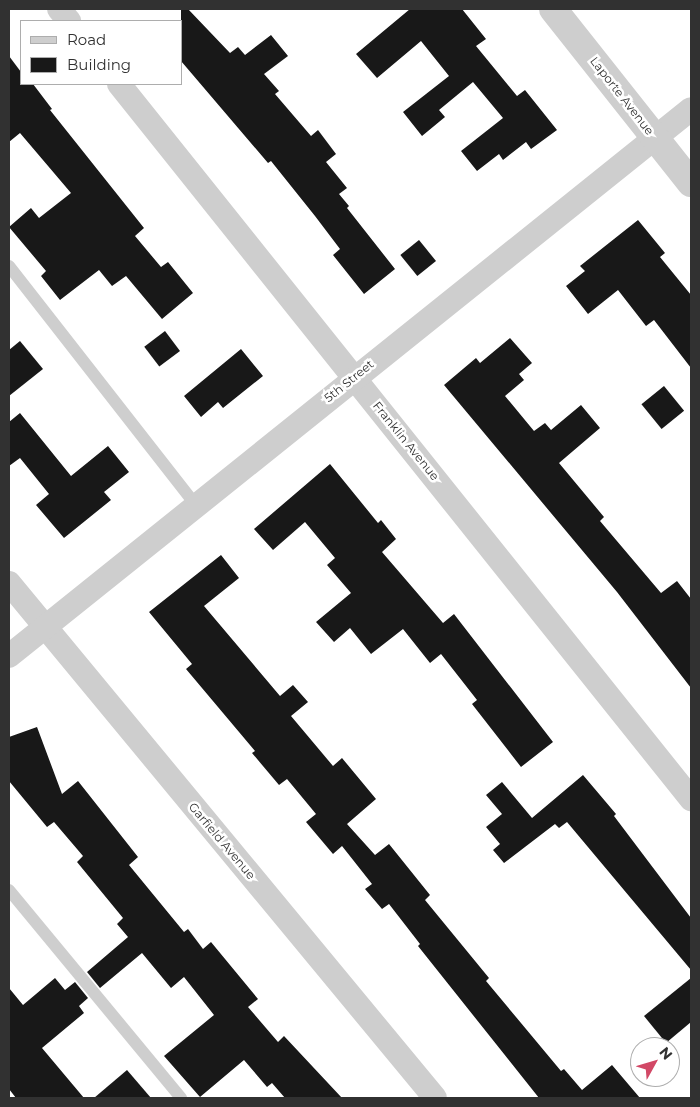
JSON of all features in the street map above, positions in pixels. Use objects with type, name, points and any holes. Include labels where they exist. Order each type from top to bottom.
[{"type":"street","points":[[59,9],[68,20]]},
{"type":"street","name":"Laporte Avenue","points":[[553,9],[691,183]]},
{"type":"street","name":"Franklin Avenue","points":[[120,85],[691,799]]},
{"type":"street","name":"5th Street","points":[[9,656],[354,377],[691,109]]},
{"type":"street","name":"Garfield Avenue","points":[[9,583],[435,1098]]},
{"type":"lane","points":[[9,266],[196,505]]},
{"type":"lane","points":[[9,890],[181,1098]]},
{"type":"building","points":[[181,9],[188,9],[230,53],[238,47],[245,55],[271,35],[288,56],[264,74],[279,91],[275,94],[311,136],[318,130],[336,154],[326,162],[347,188],[339,194],[349,206],[347,208],[395,269],[364,294],[333,255],[340,249],[315,216],[271,161],[268,163],[182,62]]},
{"type":"building","points":[[410,9],[462,9],[486,39],[476,46],[517,96],[525,90],[557,130],[531,149],[526,142],[503,160],[499,154],[477,171],[461,151],[503,118],[473,82],[439,110],[445,117],[422,136],[403,112],[449,76],[421,41],[377,78],[356,54]]},
{"type":"building","points":[[9,56],[20,71],[20,85],[34,85],[52,109],[50,110],[144,228],[135,236],[161,267],[168,262],[193,293],[162,319],[126,276],[112,286],[99,270],[60,300],[41,276],[46,271],[9,227],[31,208],[39,218],[71,193],[20,133],[9,142]]},
{"type":"building","points":[[638,220],[665,253],[660,257],[691,295],[691,368],[654,320],[646,326],[618,290],[588,314],[566,286],[585,271],[580,266]]},
{"type":"building","points":[[419,240],[436,261],[417,276],[400,255]]},
{"type":"building","points":[[165,331],[180,351],[159,367],[144,347]]},
{"type":"building","points":[[510,338],[532,363],[519,374],[524,380],[505,396],[534,431],[545,423],[551,430],[581,405],[600,428],[559,463],[604,517],[600,521],[661,593],[677,581],[691,599],[691,688],[617,592],[444,385],[476,358],[480,363]]},
{"type":"building","points":[[20,341],[43,369],[9,396],[9,350]]},
{"type":"building","points":[[241,349],[263,376],[223,408],[218,402],[201,417],[184,396]]},
{"type":"building","points":[[664,386],[684,411],[662,429],[641,404]]},
{"type":"building","points":[[20,413],[71,476],[108,446],[129,472],[104,492],[111,500],[64,538],[36,505],[49,494],[20,458],[9,466],[9,422]]},
{"type":"building","points":[[330,464],[378,523],[381,520],[396,539],[382,552],[443,623],[454,614],[553,742],[521,767],[472,704],[477,700],[441,654],[430,663],[403,629],[371,654],[350,628],[334,642],[316,622],[351,593],[327,565],[335,558],[305,522],[273,550],[254,529]]},
{"type":"building","points":[[221,555],[239,578],[204,606],[280,696],[293,685],[308,702],[291,716],[333,766],[342,758],[376,799],[347,824],[375,855],[389,844],[430,895],[425,900],[489,978],[486,981],[561,1071],[564,1069],[582,1090],[612,1065],[640,1098],[539,1098],[418,946],[420,944],[389,904],[382,909],[365,889],[372,884],[342,846],[333,854],[306,822],[316,814],[287,779],[279,785],[252,753],[255,751],[186,669],[192,664],[149,612]]},
{"type":"building","points":[[37,727],[62,794],[78,781],[138,857],[129,865],[184,932],[188,929],[203,949],[211,942],[258,999],[248,1007],[278,1042],[284,1036],[342,1098],[285,1098],[272,1083],[267,1087],[244,1060],[200,1097],[164,1056],[214,1015],[184,977],[171,988],[142,953],[100,988],[87,972],[128,937],[117,924],[123,918],[77,862],[83,856],[54,822],[47,827],[9,781],[9,737]]},
{"type":"building","points":[[583,775],[616,814],[614,816],[691,918],[691,970],[567,822],[559,828],[555,824],[504,863],[493,850],[500,844],[486,827],[502,814],[486,795],[502,782],[532,818]]},
{"type":"building","points":[[55,978],[65,990],[75,982],[88,998],[79,1006],[84,1013],[42,1048],[84,1098],[16,1098],[9,1089],[9,988],[23,1005]]},
{"type":"building","points":[[691,978],[691,1022],[673,1037],[661,1037],[644,1016]]},
{"type":"building","points":[[127,1070],[151,1098],[94,1098]]}]
